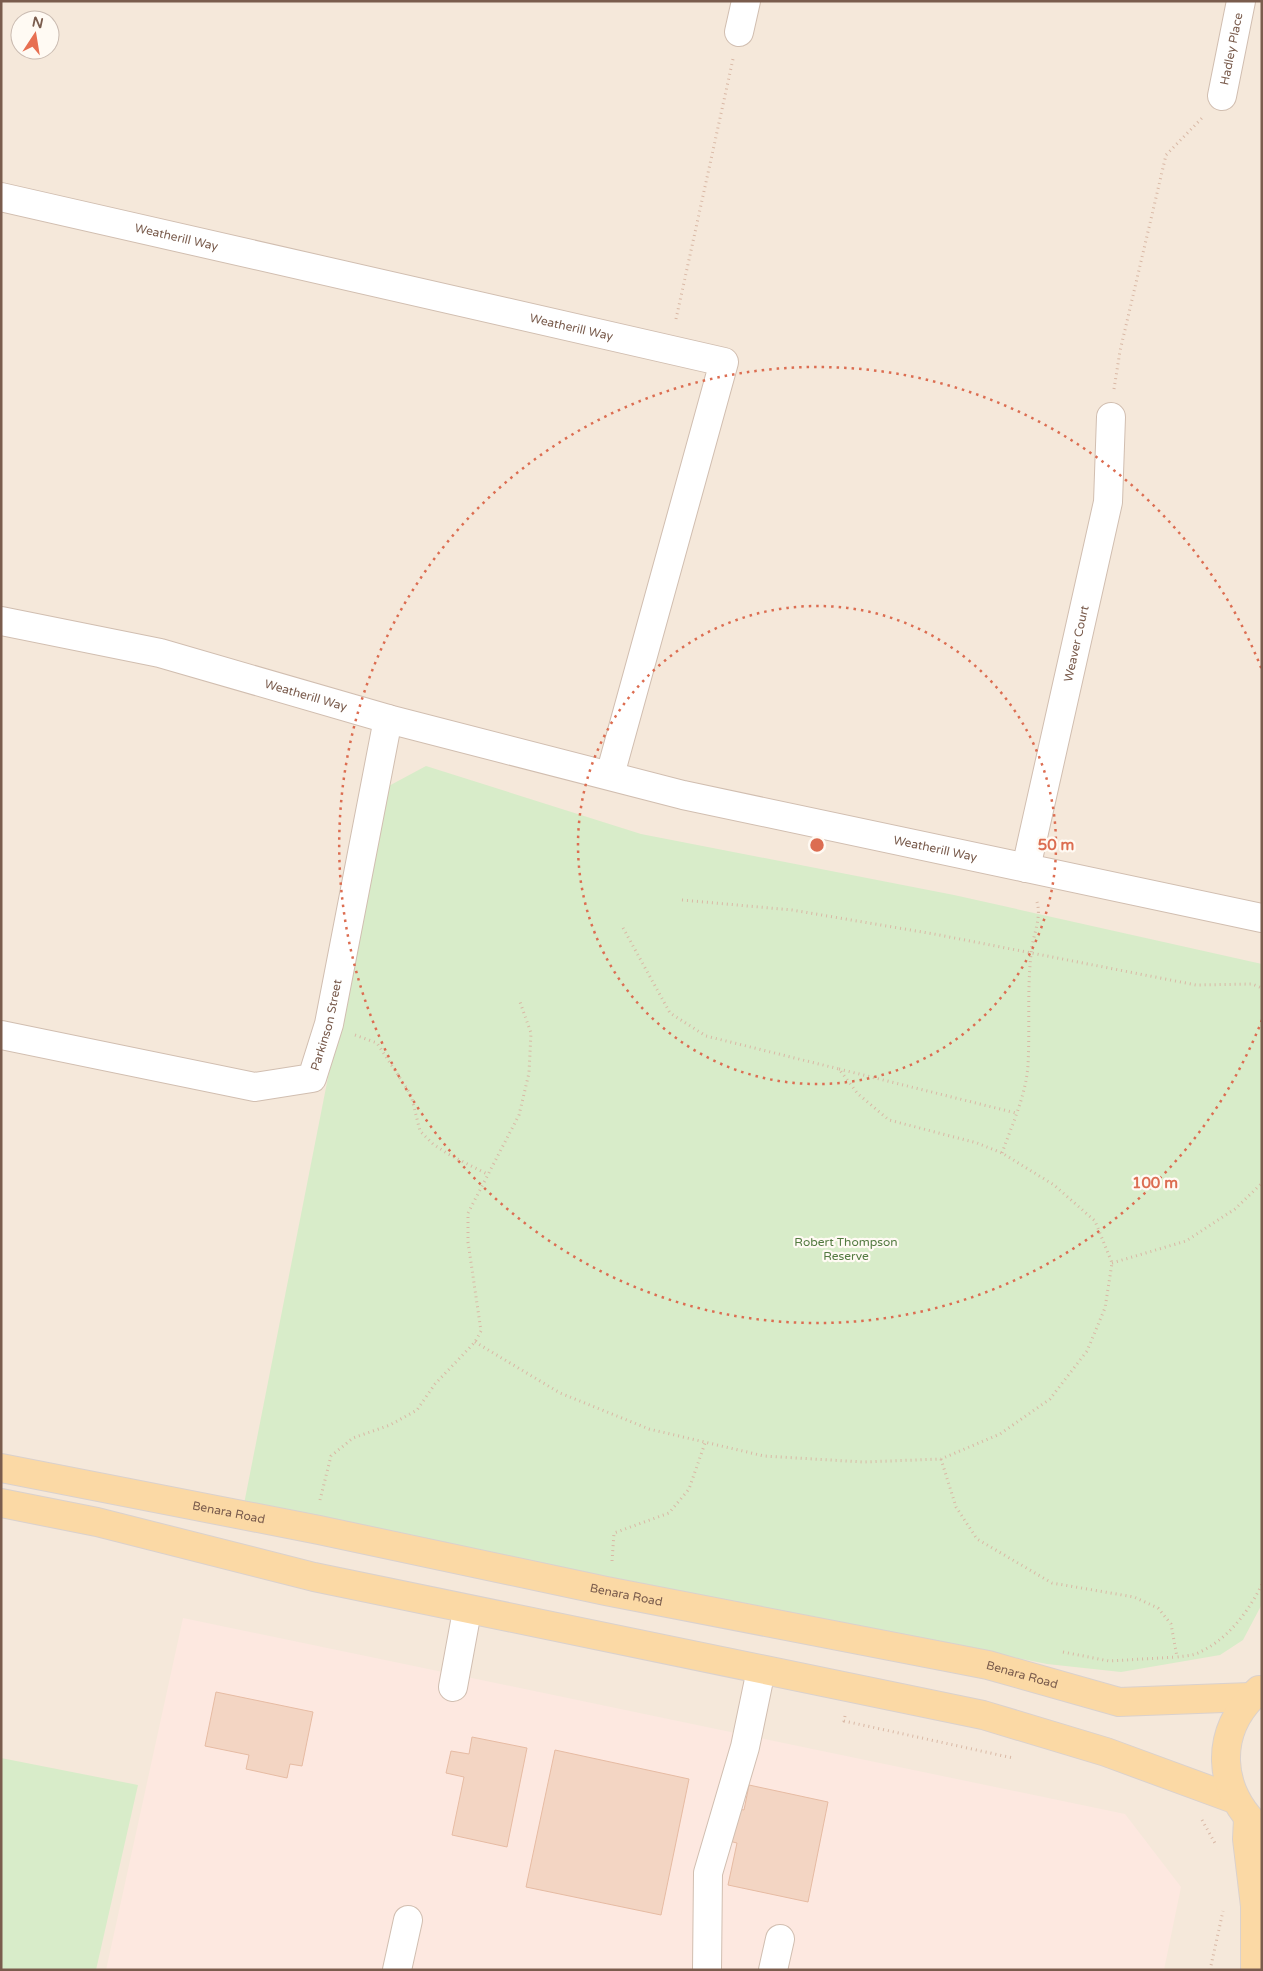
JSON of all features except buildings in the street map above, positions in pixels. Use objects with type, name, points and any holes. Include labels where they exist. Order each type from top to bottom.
[{"type":"main road","name":"Benara Road","points":[[1,1468],[319,1530],[606,1592],[988,1665],[1119,1702],[1256,1692]]},
{"type":"main road","points":[[1,1502],[97,1522],[314,1577],[467,1611],[982,1715],[1106,1752],[1248,1816]]},
{"type":"main road","points":[[1255,1970],[1255,1906],[1247,1839],[1248,1816],[1226,1772],[1226,1745],[1234,1720],[1256,1692]]},
{"type":"street","points":[[739,32],[746,1]]},
{"type":"street","name":"Hadley Place","points":[[1222,96],[1241,1]]},
{"type":"street","name":"Weatherill Way","points":[[1,197],[724,362],[610,776]]},
{"type":"street","name":"Weaver Court","points":[[1026,868],[1108,502],[1111,417]]},
{"type":"street","name":"Weatherill Way","points":[[1,621],[160,653],[388,719],[683,795],[1262,918]]},
{"type":"street","name":"Parkinson Street","points":[[1,1035],[255,1087],[312,1078],[327,1030],[388,719]]},
{"type":"street","points":[[453,1687],[467,1611]]},
{"type":"street","points":[[707,1970],[708,1874],[745,1747],[762,1670]]},
{"type":"street","points":[[398,1970],[408,1920]]},
{"type":"street","points":[[773,1970],[780,1939]]},
{"type":"path","points":[[670,350],[739,32]]},
{"type":"path","points":[[1111,417],[1120,351],[1166,155],[1222,96]]},
{"type":"path","points":[[1002,1153],[1022,1096],[1028,1066],[1028,1002],[1031,952],[1039,911],[1026,868]]},
{"type":"path","points":[[682,900],[792,910],[1031,952],[1196,985],[1252,984],[1262,988]]},
{"type":"path","points":[[622,926],[670,1014],[706,1036],[1016,1113]]},
{"type":"path","points":[[319,1530],[318,1509],[331,1456],[353,1438],[390,1425],[417,1410],[435,1384],[475,1342],[482,1331],[468,1242],[468,1213],[486,1174],[495,1164],[519,1115],[529,1074],[531,1033],[520,1002]]},
{"type":"path","points":[[327,1030],[365,1038],[377,1043],[411,1095],[420,1130],[433,1144],[448,1154],[486,1174]]},
{"type":"path","points":[[475,1342],[560,1393],[649,1429],[764,1456],[863,1462],[942,1458],[1000,1434],[1050,1399],[1087,1351],[1105,1308],[1112,1263],[1095,1221],[1054,1185],[1002,1153],[977,1143],[889,1120],[858,1094],[838,1069]]},
{"type":"path","points":[[1112,1263],[1186,1241],[1235,1209],[1262,1183]]},
{"type":"path","points":[[611,1566],[614,1533],[669,1513],[689,1489],[705,1443]]},
{"type":"path","points":[[942,1458],[956,1507],[977,1539],[1052,1583],[1134,1597],[1158,1608],[1171,1624],[1177,1658],[1199,1653],[1229,1632],[1255,1598],[1262,1584]]},
{"type":"path","points":[[844,1722],[1016,1759]]},
{"type":"path","points":[[1201,1818],[1218,1850]]},
{"type":"path","points":[[1210,1970],[1225,1902]]},
{"type":"shaded area","points":[[1,1],[1262,1],[1262,1970],[1,1970]]},
{"type":"shaded area","points":[[183,1618],[1125,1814],[1181,1887],[1164,1970],[106,1970]]},
{"type":"green space","name":"Robert Thompson Reserve","points":[[426,766],[641,834],[954,895],[1262,964],[1262,1604],[1243,1640],[1220,1655],[1121,1672],[1047,1664],[244,1504],[385,788]]},
{"type":"green space","points":[[1,1758],[138,1785],[96,1970],[1,1970]]}]
